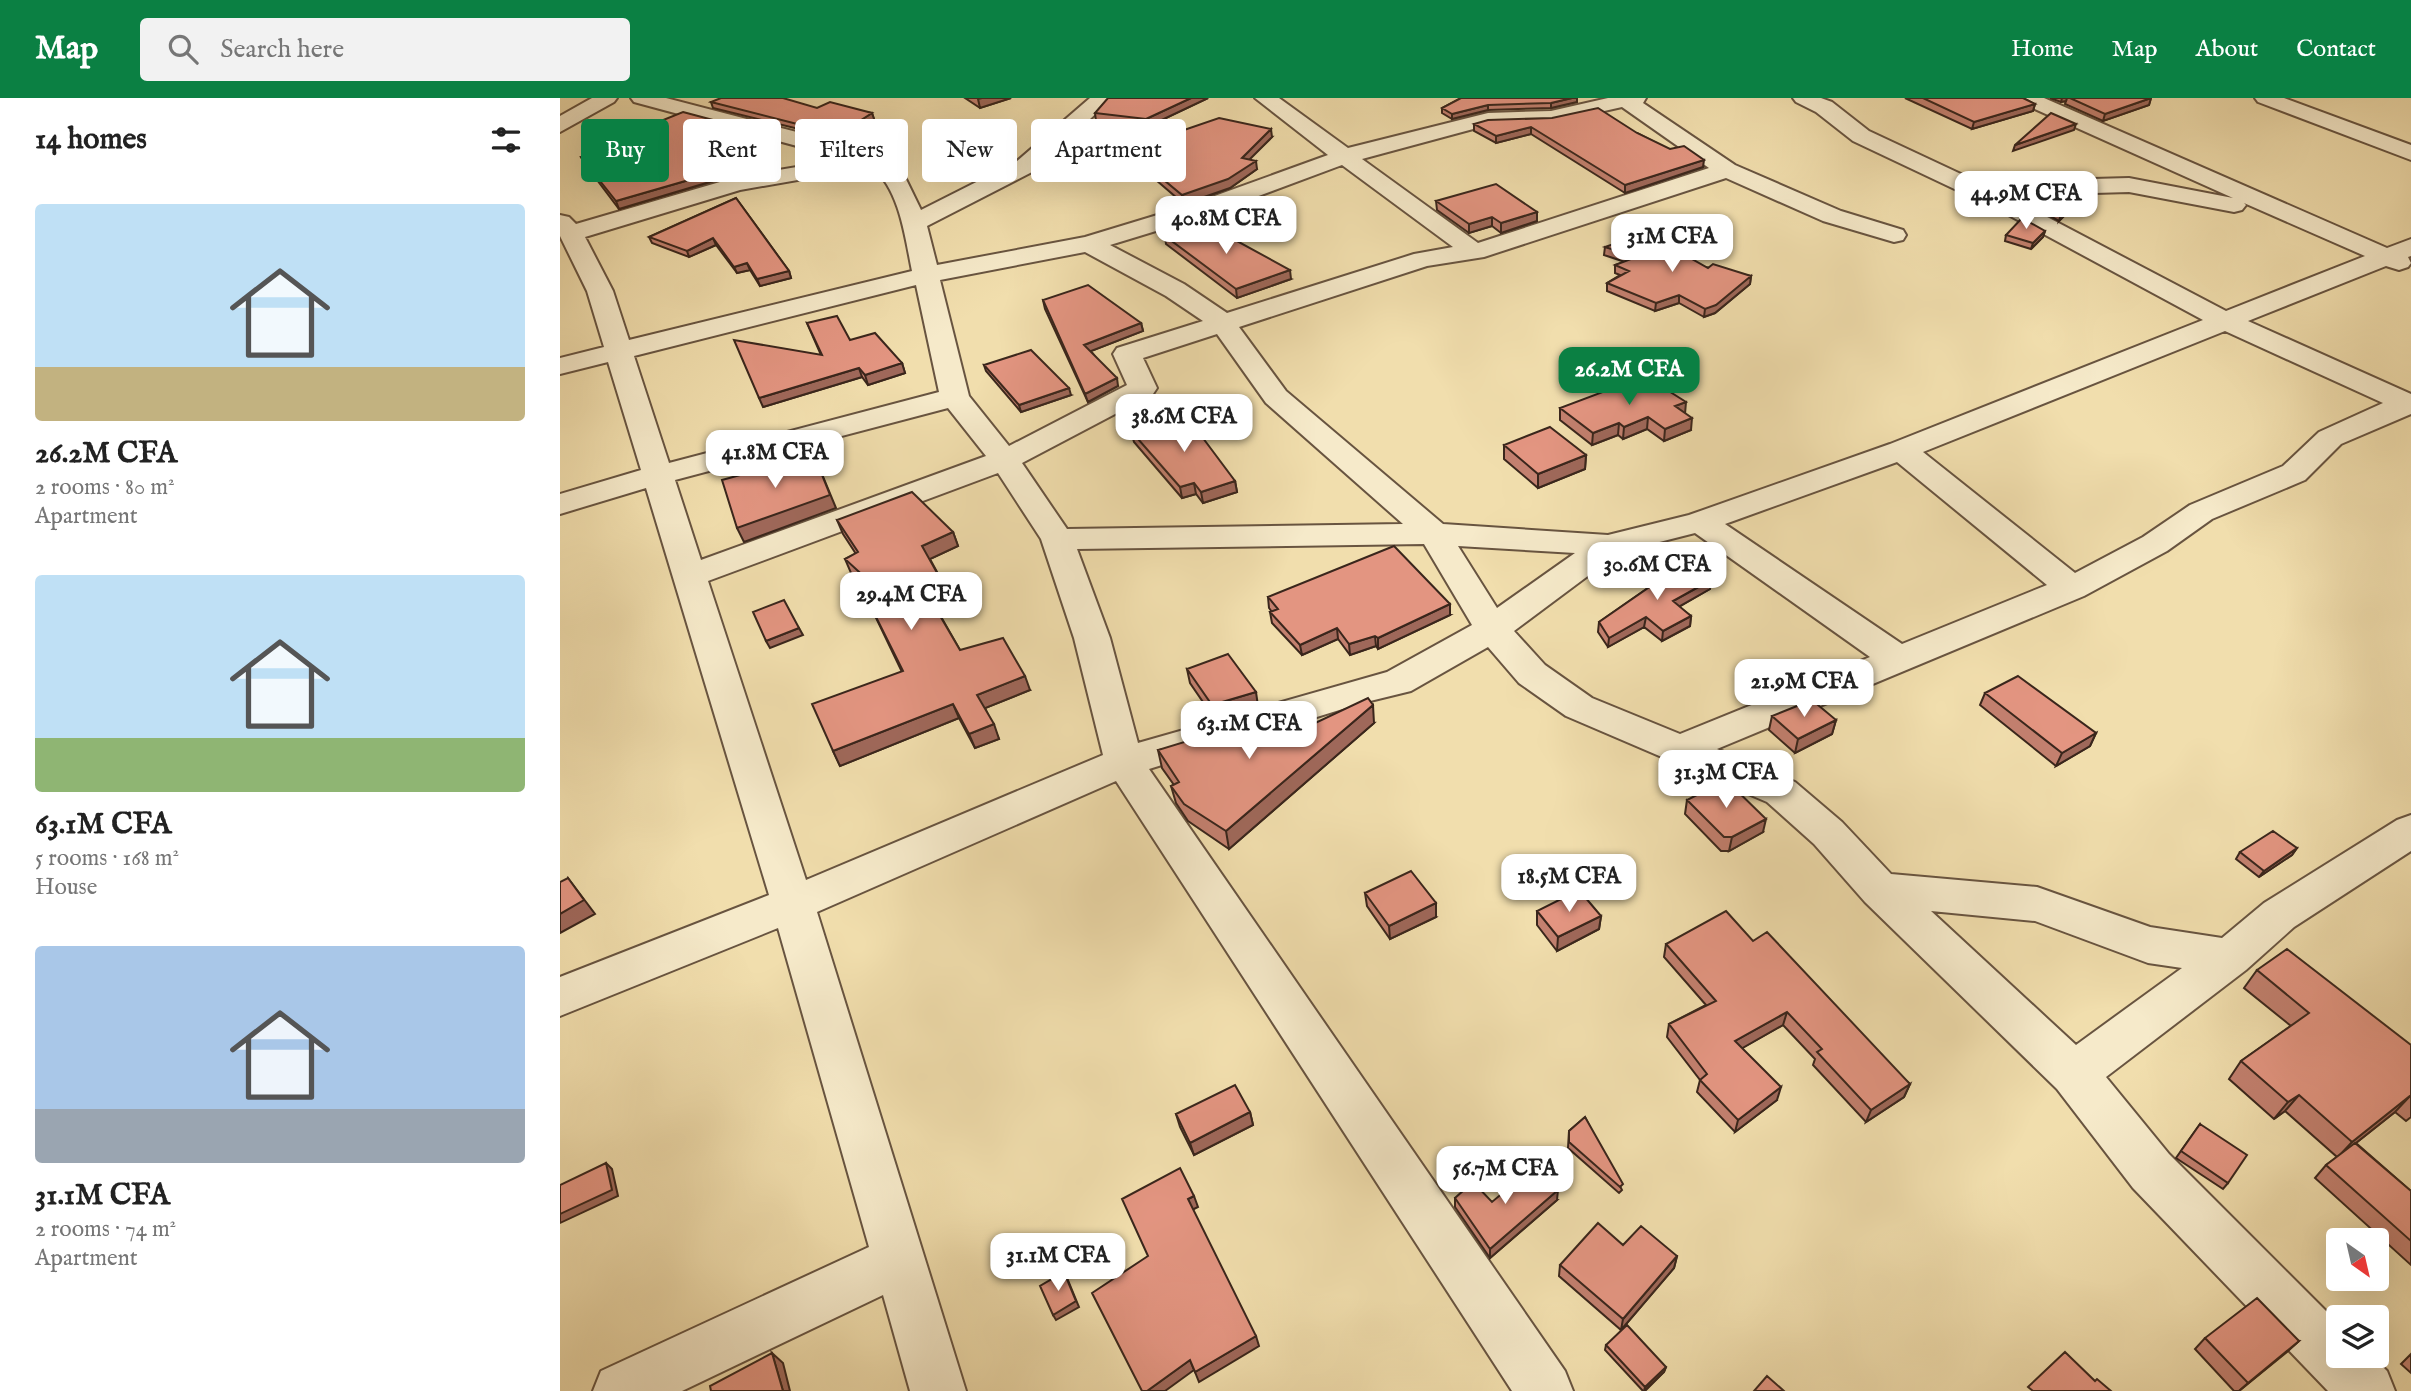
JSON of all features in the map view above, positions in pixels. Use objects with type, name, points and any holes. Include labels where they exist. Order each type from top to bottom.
[{"type":"street","points":[[560,125],[607,98]]},
{"type":"street","points":[[641,98],[795,138]]},
{"type":"street","points":[[914,223],[1024,167],[1103,98]]},
{"type":"street","points":[[1265,98],[1475,252]]},
{"type":"street","points":[[1804,98],[1824,107],[1861,136],[2009,206],[2223,320],[2409,404]]},
{"type":"street","points":[[2026,98],[2411,267]]},
{"type":"street","points":[[2265,98],[2411,153]]},
{"type":"street","points":[[560,366],[618,349],[926,275],[1089,244],[1196,211],[1343,157],[1449,127],[1488,119],[1551,117],[1631,99],[1727,170],[1832,216],[1894,236]]},
{"type":"street","points":[[690,576],[1005,460],[1143,388],[1127,354],[1423,259],[1475,252],[1727,170]]},
{"type":"street","points":[[795,174],[737,184],[566,228],[600,291],[793,904],[938,1391]]},
{"type":"street","points":[[898,182],[914,223],[955,397],[1005,460],[1057,539],[1092,638],[1124,762],[1545,1391]]},
{"type":"street","points":[[2009,206],[2056,187],[2129,185],[2305,219]]},
{"type":"street","points":[[1089,244],[1175,290],[1222,322],[1276,397],[1434,534],[1492,629],[1532,674],[1579,707],[1781,792],[1828,833],[1880,890],[2074,1074],[2151,1171],[2367,1391]]},
{"type":"street","points":[[1057,539],[1434,534],[1608,545],[1700,522],[1901,450],[2411,247]]},
{"type":"street","points":[[560,504],[658,475],[955,397]]},
{"type":"street","points":[[1680,749],[2072,587],[2155,544],[2201,512],[2294,473],[2330,438],[2409,404]]},
{"type":"street","points":[[1901,450],[2072,587]]},
{"type":"street","points":[[1700,522],[1898,659]]},
{"type":"street","points":[[560,997],[793,904],[1124,762],[1358,691],[1398,682],[1492,629],[1608,545]]},
{"type":"street","points":[[2074,1074],[2230,957],[2279,915],[2411,831]]},
{"type":"street","points":[[1880,890],[2037,904],[2148,945],[2230,957]]},
{"type":"street","points":[[621,1391],[900,1260]]},
{"type":"building","points":[[721,98],[783,98],[817,108],[830,102],[872,113],[863,119],[795,119],[795,123],[711,102]]},
{"type":"building","points":[[1108,98],[1191,98],[1146,119],[1095,113]]},
{"type":"building","points":[[1461,98],[1572,98],[1551,103],[1488,105],[1452,114],[1442,108]]},
{"type":"building","points":[[1923,98],[2023,98],[2035,104],[1974,122]]},
{"type":"building","points":[[2070,98],[2151,98],[2105,114]]},
{"type":"building","points":[[1598,108],[1637,133],[1670,149],[1684,146],[1704,160],[1625,185],[1531,127],[1496,136],[1474,124],[1488,120],[1552,118]]},
{"type":"building","points":[[683,112],[709,119],[683,119],[683,182],[616,201],[601,182],[669,182],[669,119],[666,119]]},
{"type":"building","points":[[2051,113],[2076,124],[2015,145]]},
{"type":"building","points":[[1219,118],[1271,129],[1242,158],[1256,161],[1228,179],[1182,195],[1166,182],[1186,182],[1186,129]]},
{"type":"building","points":[[1496,184],[1537,212],[1501,223],[1492,217],[1469,224],[1436,201]]},
{"type":"building","points":[[2086,190],[2061,214],[2041,204]]},
{"type":"building","points":[[736,198],[789,271],[757,279],[747,263],[734,267],[713,238],[687,251],[649,237]]},
{"type":"building","points":[[2022,218],[2045,231],[2033,243],[2006,235]]},
{"type":"building","points":[[1204,223],[1290,270],[1236,289],[1165,236]]},
{"type":"building","points":[[1646,233],[1708,268],[1713,264],[1751,276],[1716,305],[1705,309],[1679,295],[1656,303],[1607,283],[1629,271],[1615,265],[1636,257],[1605,247]]},
{"type":"building","points":[[1088,285],[1141,323],[1084,345],[1117,378],[1085,394],[1043,300]]},
{"type":"building","points":[[837,316],[850,340],[875,333],[902,363],[865,375],[859,368],[759,398],[734,340],[822,355],[807,323]]},
{"type":"building","points":[[1031,350],[1069,388],[1019,405],[984,365]]},
{"type":"building","points":[[1645,376],[1686,402],[1675,406],[1692,418],[1665,429],[1648,417],[1624,427],[1619,423],[1593,433],[1560,408]]},
{"type":"building","points":[[1185,414],[1235,481],[1201,492],[1194,483],[1180,487],[1131,431]]},
{"type":"building","points":[[1550,427],[1586,455],[1538,474],[1504,445]]},
{"type":"building","points":[[814,455],[830,495],[737,528],[722,480]]},
{"type":"building","points":[[912,492],[953,532],[922,546],[950,596],[932,602],[960,650],[1003,638],[1025,676],[977,695],[994,724],[969,734],[953,704],[833,751],[812,704],[903,671],[866,597],[881,592],[845,559],[858,552],[837,520]]},
{"type":"building","points":[[1394,546],[1450,604],[1378,638],[1375,636],[1349,644],[1337,628],[1300,645],[1270,612],[1278,609],[1268,597]]},
{"type":"building","points":[[1686,563],[1711,580],[1673,601],[1691,616],[1663,631],[1646,617],[1609,638],[1599,622],[1658,581],[1655,580]]},
{"type":"building","points":[[784,600],[799,628],[766,641],[753,612]]},
{"type":"building","points":[[1228,654],[1256,692],[1212,705],[1187,669]]},
{"type":"building","points":[[2018,676],[2096,733],[2062,753],[1985,693]]},
{"type":"building","points":[[1368,698],[1373,705],[1226,831],[1184,804],[1171,786],[1179,782],[1158,750],[1296,708],[1309,726]]},
{"type":"building","points":[[1812,700],[1836,720],[1798,739],[1772,716]]},
{"type":"building","points":[[1726,780],[1766,819],[1732,837],[1724,837],[1687,800]]},
{"type":"building","points":[[2273,831],[2297,848],[2264,871],[2240,852]]},
{"type":"building","points":[[1411,871],[1436,903],[1389,926],[1365,893]]},
{"type":"building","points":[[568,878],[584,900],[560,914],[560,882]]},
{"type":"building","points":[[1579,890],[1601,916],[1558,937],[1537,911]]},
{"type":"building","points":[[1726,911],[1753,941],[1767,932],[1910,1084],[1871,1110],[1817,1052],[1822,1049],[1787,1012],[1735,1041],[1781,1087],[1738,1120],[1700,1080],[1707,1074],[1669,1024],[1716,1001],[1666,944]]},
{"type":"building","points":[[2287,949],[2411,1045],[2411,1095],[2352,1142],[2299,1095],[2288,1102],[2241,1061],[2309,1013],[2257,970]]},
{"type":"building","points":[[1235,1085],[1250,1112],[1190,1143],[1176,1114]]},
{"type":"building","points":[[1585,1117],[1623,1184],[1620,1187],[1569,1142],[1569,1131]]},
{"type":"building","points":[[2200,1124],[2247,1155],[2228,1183],[2181,1151]]},
{"type":"building","points":[[2355,1143],[2411,1191],[2411,1241],[2326,1165]]},
{"type":"building","points":[[606,1163],[612,1190],[560,1214],[560,1185]]},
{"type":"building","points":[[1535,1166],[1558,1190],[1490,1249],[1455,1198],[1473,1182],[1492,1202]]},
{"type":"building","points":[[1180,1168],[1194,1196],[1188,1199],[1256,1336],[1195,1372],[1190,1360],[1147,1391],[1142,1391],[1092,1293],[1148,1256],[1122,1199]]},
{"type":"building","points":[[1598,1223],[1623,1245],[1641,1226],[1677,1256],[1623,1319],[1560,1265]]},
{"type":"building","points":[[1064,1272],[1076,1301],[1053,1315],[1040,1286]]},
{"type":"building","points":[[2257,1298],[2299,1341],[2248,1383],[2205,1338]]},
{"type":"building","points":[[1627,1325],[1666,1367],[1645,1387],[1606,1345]]},
{"type":"building","points":[[2065,1352],[2095,1381],[2097,1379],[2111,1391],[2033,1391],[2028,1387]]},
{"type":"building","points":[[772,1353],[783,1391],[711,1391],[710,1386]]},
{"type":"building","points":[[1767,1376],[1784,1391],[1754,1391]]}]
